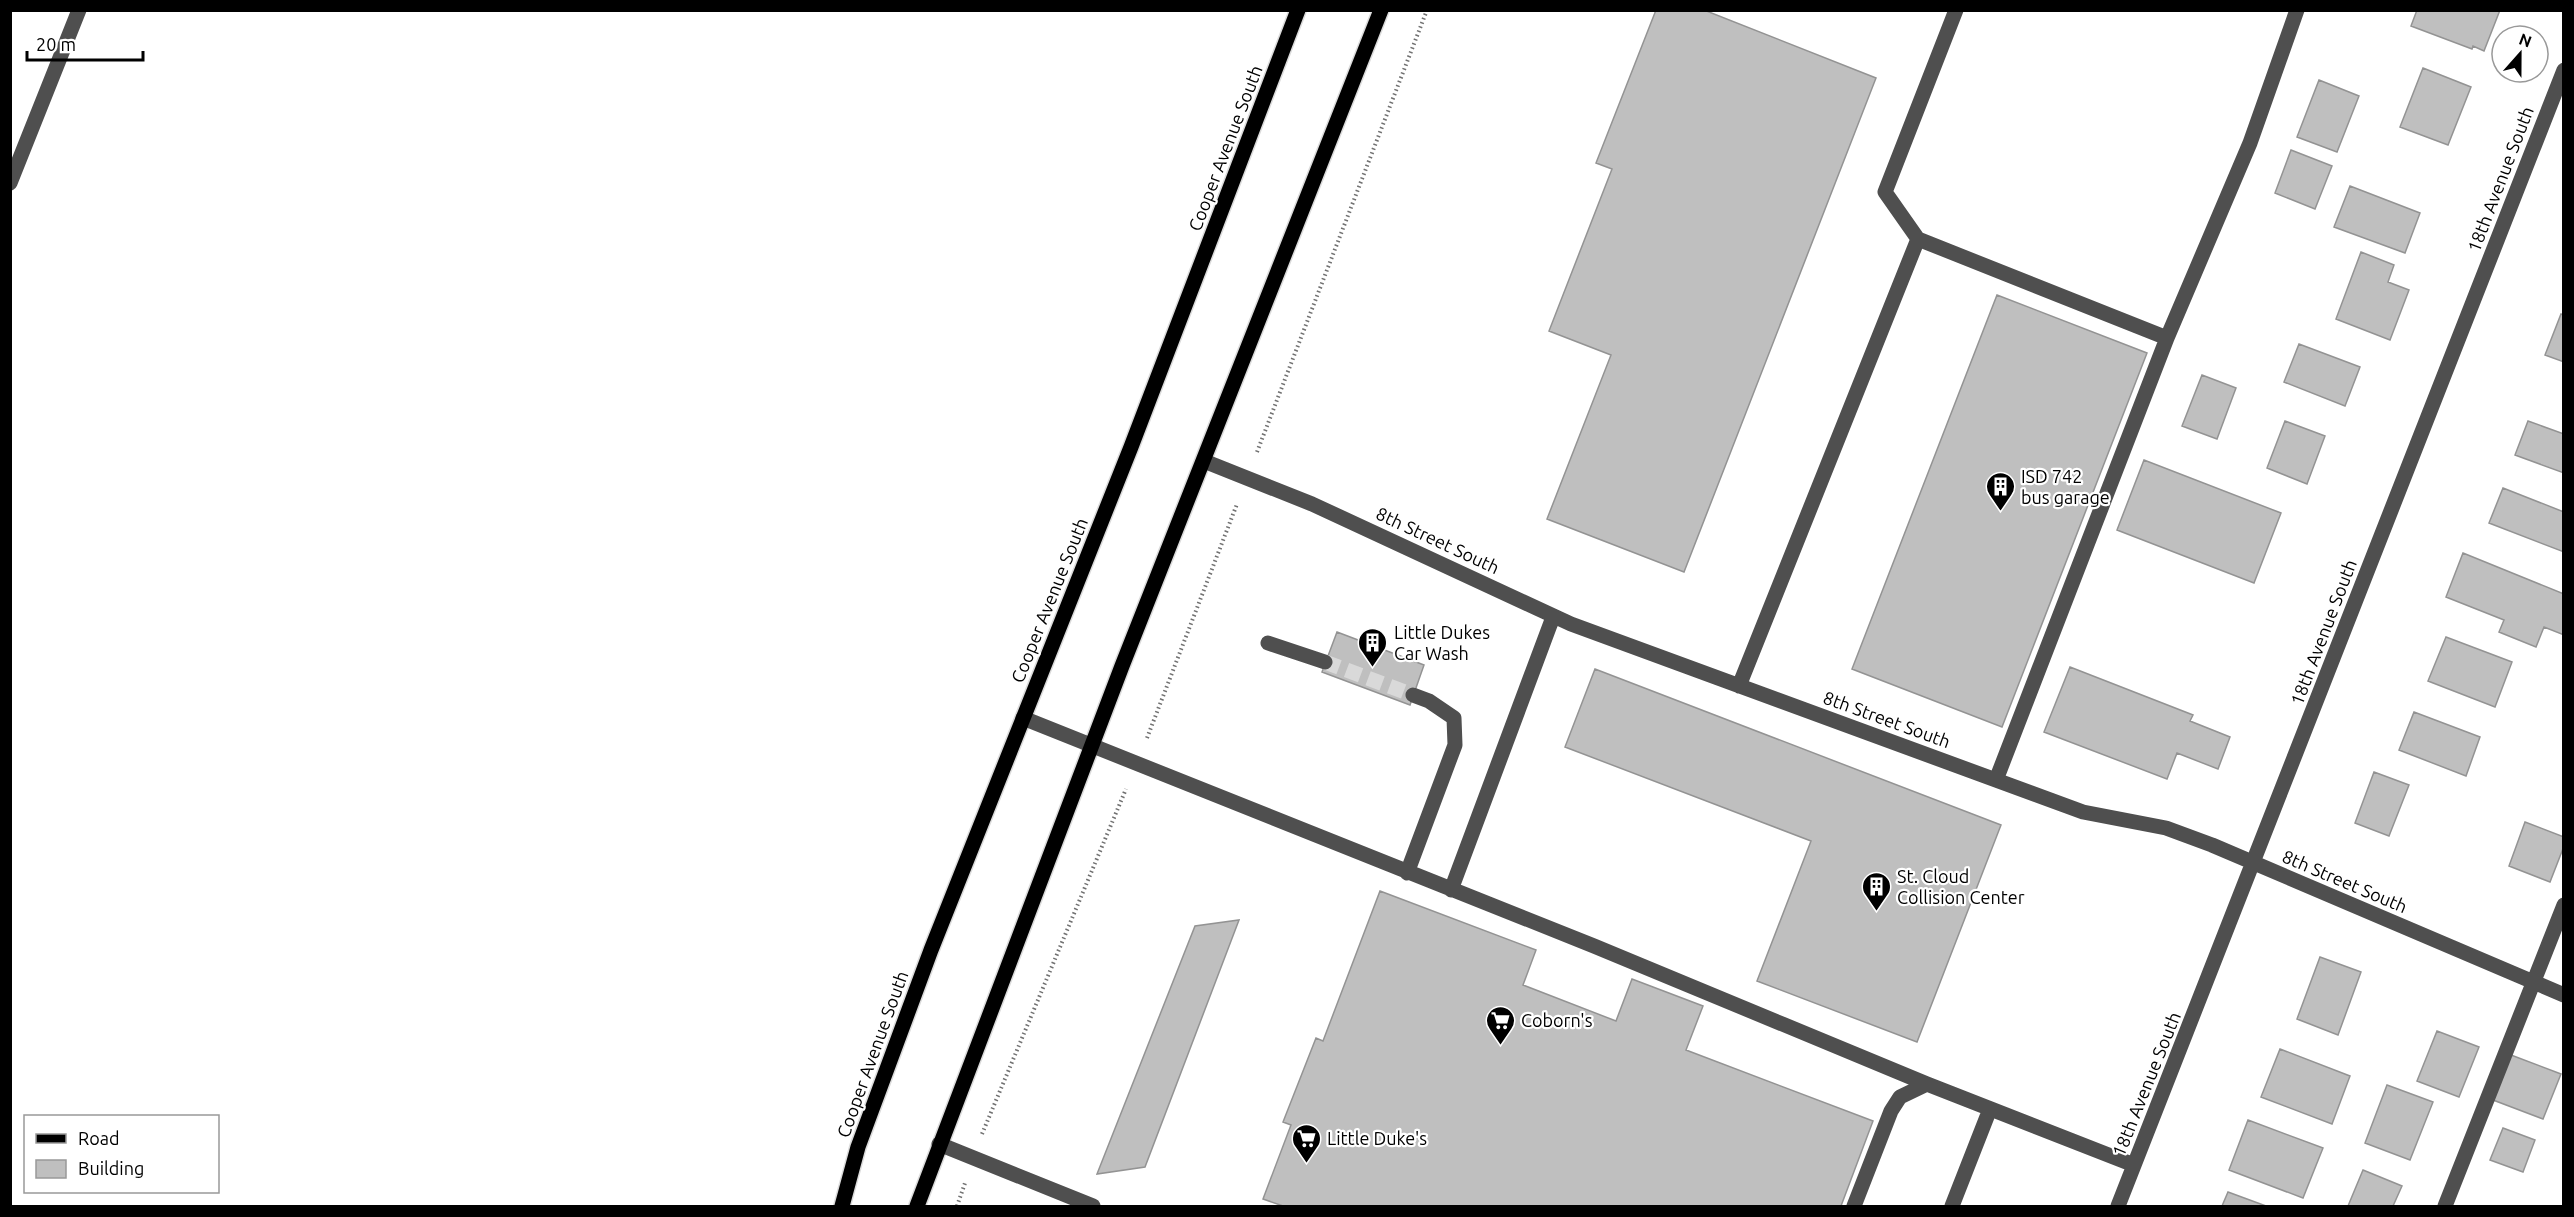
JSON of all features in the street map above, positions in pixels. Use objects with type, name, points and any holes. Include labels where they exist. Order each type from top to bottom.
[{"type":"main road","name":"Cooper Avenue South","points":[[842,1206],[858,1147],[932,950],[1131,447],[1298,10]]},
{"type":"main road","points":[[917,1206],[1092,747],[1382,10]]},
{"type":"street","points":[[10,183],[79,10]]},
{"type":"street","points":[[1956,10],[1885,192],[1918,239],[2168,338]]},
{"type":"street","points":[[1996,780],[2168,338],[2250,143],[2297,10]]},
{"type":"street","name":"18th Avenue South","points":[[2118,1206],[2564,70]]},
{"type":"street","points":[[1739,686],[1918,239]]},
{"type":"street","name":"8th Street South","points":[[1204,461],[1369,529],[1553,616],[2083,812],[2166,828],[2564,995]]},
{"type":"street","points":[[1451,890],[1553,616]]},
{"type":"street","points":[[1268,643],[1325,662]]},
{"type":"street","points":[[1407,873],[1455,745],[1456,733],[1454,718],[1429,701],[1413,695]]},
{"type":"street","points":[[1023,718],[1820,1038],[1927,1084],[2134,1165]]},
{"type":"street","points":[[2445,1206],[2564,905]]},
{"type":"street","points":[[1854,1206],[1891,1111],[1900,1097],[1927,1084]]},
{"type":"street","points":[[1952,1206],[1990,1109]]},
{"type":"street","points":[[939,1144],[1093,1206]]},
{"type":"path","points":[[957,1206],[986,1123],[1136,765],[1427,10]]},
{"type":"building","points":[[1656,10],[1704,10],[1876,78],[1684,572],[1547,519],[1611,355],[1549,331],[1612,169],[1596,163]]},
{"type":"building","points":[[2417,10],[2500,10],[2495,24],[2490,24],[2490,36],[2484,51],[2473,46],[2472,49],[2411,26]]},
{"type":"building","points":[[2423,68],[2471,87],[2448,145],[2400,127]]},
{"type":"building","points":[[2319,80],[2359,96],[2337,152],[2297,137]]},
{"type":"building","points":[[2291,150],[2332,166],[2315,209],[2275,193]]},
{"type":"building","points":[[2350,186],[2420,213],[2405,253],[2334,227]]},
{"type":"building","points":[[2361,252],[2394,265],[2388,282],[2409,290],[2390,340],[2336,319]]},
{"type":"building","name":"ISD 742 bus garage","points":[[1997,295],[2147,353],[2002,727],[1852,669]]},
{"type":"building","points":[[2561,314],[2564,315],[2564,362],[2545,355]]},
{"type":"building","points":[[2299,344],[2360,367],[2345,406],[2284,382]]},
{"type":"building","points":[[2202,375],[2236,388],[2217,439],[2182,426]]},
{"type":"building","points":[[2285,421],[2325,436],[2307,484],[2267,468]]},
{"type":"building","points":[[2528,421],[2564,434],[2564,473],[2515,455]]},
{"type":"building","points":[[2144,460],[2281,513],[2254,583],[2117,530]]},
{"type":"building","points":[[2503,488],[2564,512],[2564,552],[2489,523]]},
{"type":"building","points":[[2463,553],[2564,594],[2564,635],[2544,627],[2536,647],[2499,632],[2504,620],[2446,597]]},
{"type":"building","name":"Little Dukes Car Wash","points":[[1337,632],[1424,665],[1410,705],[1322,672]]},
{"type":"building","points":[[2446,637],[2512,662],[2495,707],[2428,681]]},
{"type":"building","points":[[2070,667],[2193,715],[2190,721],[2230,737],[2218,769],[2177,753],[2167,779],[2044,732]]},
{"type":"building","name":"St. Cloud Collision Center","points":[[1595,669],[2001,825],[1917,1042],[1757,981],[1811,841],[1565,747]]},
{"type":"building","points":[[2414,712],[2480,737],[2466,776],[2399,750]]},
{"type":"building","points":[[2374,772],[2409,785],[2389,836],[2355,823]]},
{"type":"building","points":[[2525,822],[2564,837],[2564,846],[2550,882],[2509,866]]},
{"type":"building","name":"Coborn's","points":[[1380,891],[1536,950],[1523,985],[1616,1021],[1632,979],[1703,1006],[1686,1050],[1873,1121],[1841,1206],[1283,1206],[1263,1199],[1291,1125],[1283,1122],[1316,1038],[1323,1041]]},
{"type":"building","points":[[1239,920],[1145,1167],[1097,1174],[1195,926]]},
{"type":"building","points":[[2320,957],[2361,972],[2338,1035],[2297,1019]]},
{"type":"building","points":[[2437,1031],[2479,1047],[2459,1097],[2417,1081]]},
{"type":"building","points":[[2280,1049],[2350,1076],[2332,1124],[2261,1097]]},
{"type":"building","points":[[2511,1055],[2561,1074],[2543,1119],[2493,1100]]},
{"type":"building","points":[[2387,1085],[2433,1102],[2410,1160],[2365,1143]]},
{"type":"building","points":[[2248,1120],[2323,1148],[2303,1198],[2229,1170]]},
{"type":"building","points":[[2503,1128],[2535,1140],[2523,1172],[2490,1160]]},
{"type":"building","points":[[2363,1170],[2402,1186],[2393,1206],[2348,1206]]},
{"type":"building","points":[[2228,1192],[2266,1206],[2222,1206]]},
{"type":"tunnel","points":[[1325,662],[1413,695]]},
{"type":"place","name":"ISD 742 bus garage","points":[[2000,512]]},
{"type":"place","name":"Little Dukes Car Wash","points":[[1373,668]]},
{"type":"place","name":"St. Cloud Collision Center","points":[[1876,912]]},
{"type":"place","name":"Coborn's","points":[[1500,1046]]},
{"type":"place","name":"Little Duke's","points":[[1306,1164]]}]
